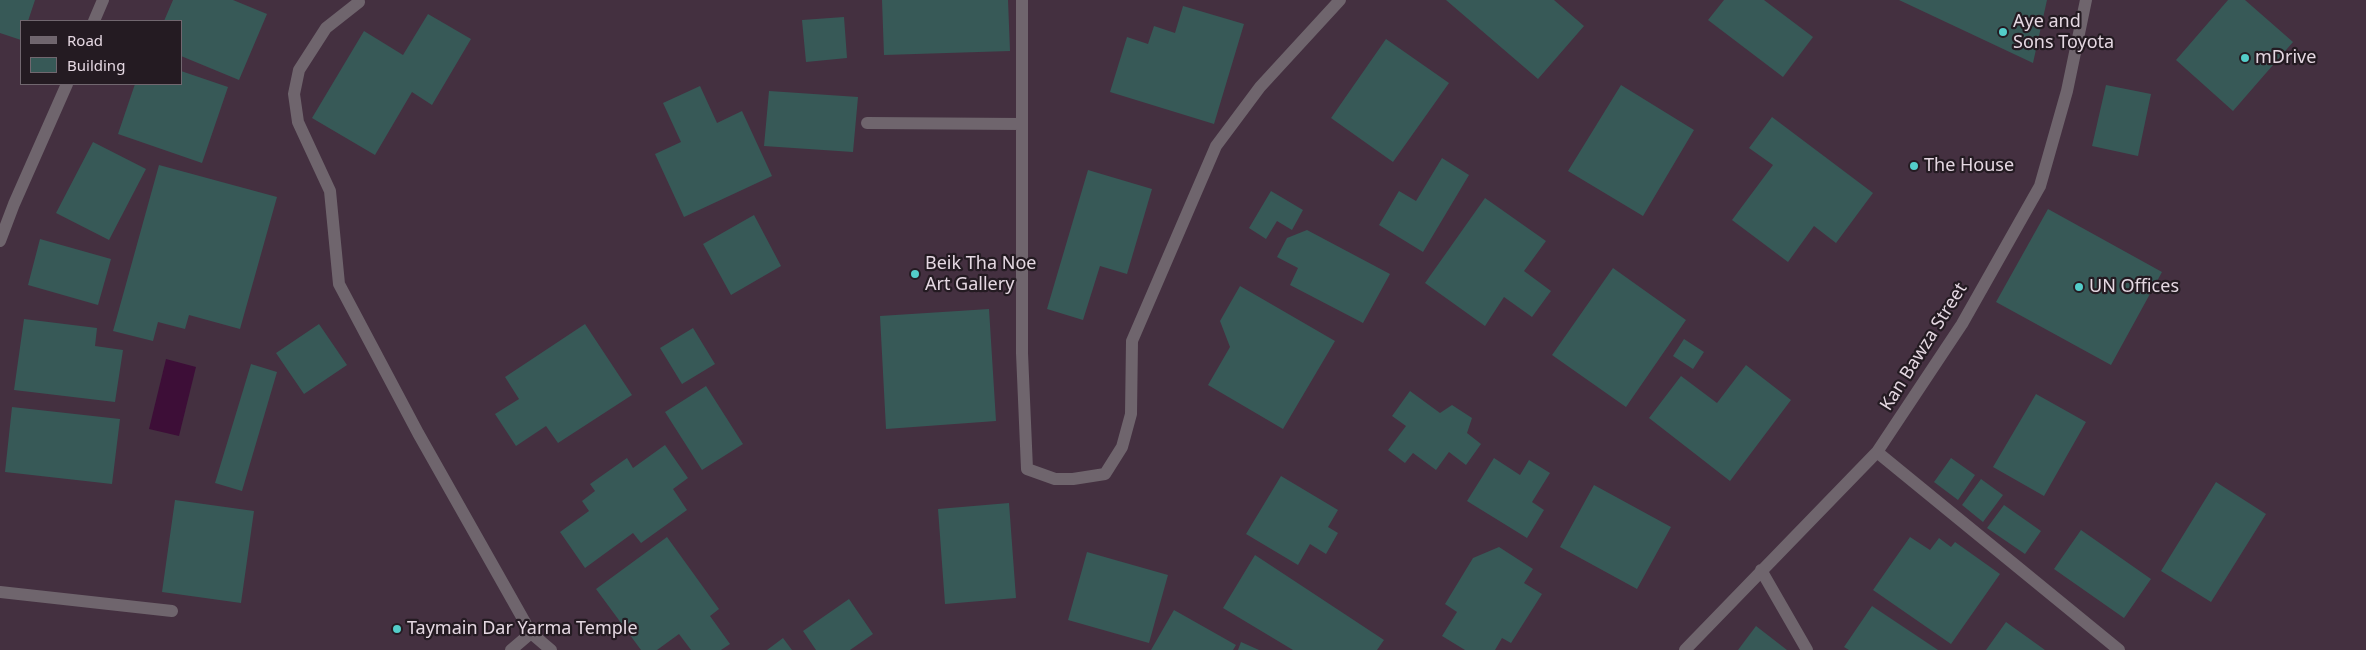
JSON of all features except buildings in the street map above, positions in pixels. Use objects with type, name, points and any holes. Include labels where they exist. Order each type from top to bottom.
[{"type":"street","points":[[94,20],[103,0]]},
{"type":"street","points":[[1022,0],[1022,353],[1028,469],[1056,479],[1073,479],[1105,474],[1122,447],[1131,414],[1132,341],[1216,146],[1260,87],[1340,0]]},
{"type":"street","name":"Kan Bawza Street","points":[[1685,650],[1716,621],[1761,570],[1877,452],[1962,324],[2040,186],[2067,91],[2086,0]]},
{"type":"street","points":[[359,2],[326,28],[299,70],[294,94],[298,122],[330,192],[339,284],[418,433],[531,633],[551,650]]},
{"type":"street","points":[[0,242],[14,204],[67,85]]},
{"type":"street","points":[[867,123],[1022,124]]},
{"type":"street","points":[[1877,452],[2119,650]]},
{"type":"street","points":[[1761,570],[1807,650]]},
{"type":"street","points":[[0,592],[172,611]]},
{"type":"street","points":[[511,650],[531,633]]},
{"type":"shaded area","points":[[166,359],[196,367],[179,436],[149,429]]},
{"type":"place","name":"Aye and Sons Toyota","points":[[2003,32]]},
{"type":"place","name":"mDrive","points":[[2245,58]]},
{"type":"place","name":"The House","points":[[1914,166]]},
{"type":"place","name":"Beik Tha Noe Art Gallery","points":[[915,274]]},
{"type":"place","name":"UN Offices","points":[[2079,287]]},
{"type":"place","name":"Taymain Dar Yarma Temple","points":[[397,629]]}]
